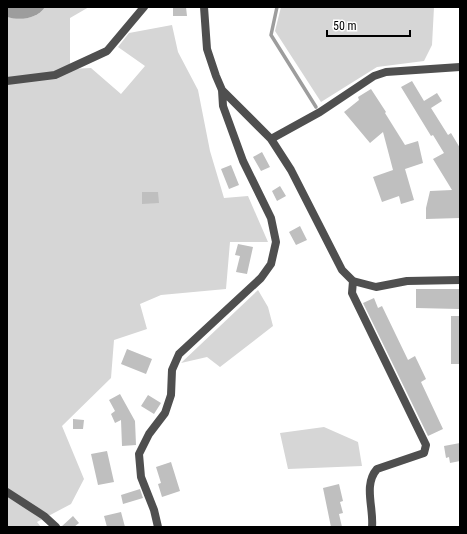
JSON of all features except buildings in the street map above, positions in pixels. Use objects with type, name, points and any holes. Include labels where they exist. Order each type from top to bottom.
[{"type":"street","points":[[7,81],[54,75],[107,51],[144,7]]},
{"type":"street","points":[[158,527],[154,510],[141,477],[139,454],[149,434],[165,413],[172,395],[172,370],[179,354],[261,278],[271,264],[276,242],[270,218],[243,162],[223,106],[222,90],[207,48],[204,7]]},
{"type":"street","points":[[271,139],[320,112],[374,76],[386,72],[460,67]]},
{"type":"street","points":[[222,90],[271,139],[291,170],[342,270],[353,281],[376,287],[407,281],[460,280]]},
{"type":"street","points":[[353,281],[352,293],[426,444],[424,453],[377,469],[372,475],[370,492],[372,527]]},
{"type":"street","points":[[7,492],[44,516],[56,527]]},
{"type":"shaded area","points":[[7,7],[45,7],[38,14],[28,18],[17,19],[7,17]]},
{"type":"shaded area","points":[[45,7],[89,7],[70,18],[70,69],[91,68],[121,94],[145,66],[118,47],[129,33],[172,25],[178,52],[198,90],[210,151],[224,198],[248,196],[268,242],[230,242],[226,289],[161,295],[140,304],[147,329],[114,340],[111,378],[62,426],[84,479],[71,504],[37,522],[41,527],[7,527],[7,17],[17,19],[28,18],[38,14]]},
{"type":"shaded area","points":[[281,7],[434,7],[432,45],[424,61],[377,67],[321,102],[275,31]]},
{"type":"shaded area","points":[[258,290],[268,307],[273,326],[220,367],[207,357],[181,363]]},
{"type":"shaded area","points":[[324,427],[358,442],[362,466],[288,469],[280,433]]},
{"type":"waterway","points":[[277,7],[271,35],[316,107]]}]
